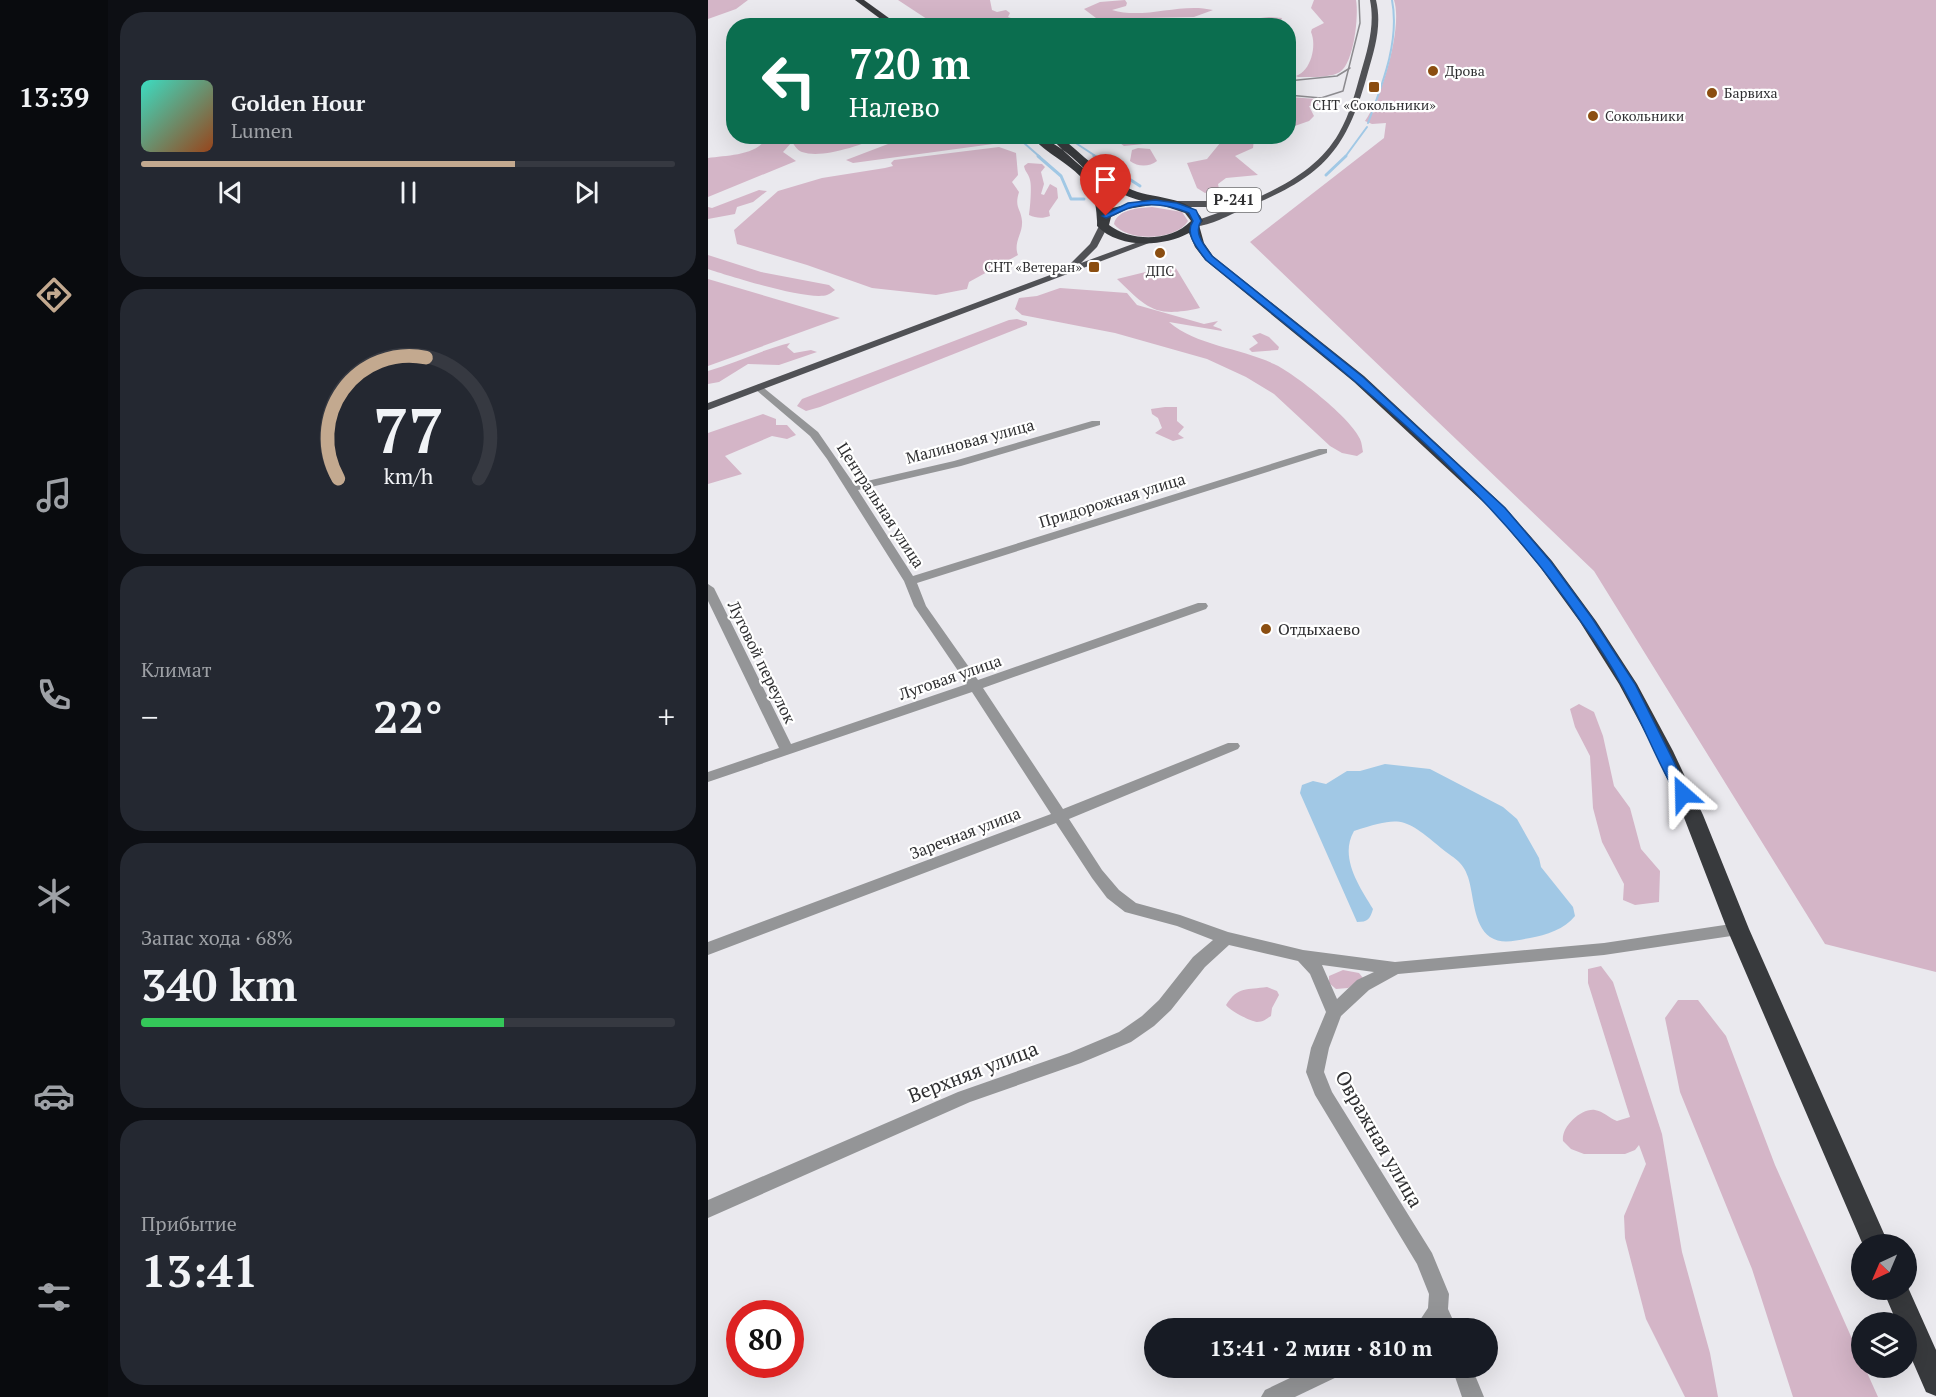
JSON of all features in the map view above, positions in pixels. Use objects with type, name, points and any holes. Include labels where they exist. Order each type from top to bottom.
[{"type":"highway","points":[[859,0],[891,18]]},
{"type":"highway","points":[[874,0],[894,18]]},
{"type":"highway","points":[[1045,144],[1090,181],[1102,200],[1103,223]]},
{"type":"highway","name":"Р-241","points":[[1064,144],[1120,188],[1149,200],[1193,212],[1197,216],[1195,237],[1200,248],[1209,258],[1367,386],[1500,510],[1546,564],[1588,621],[1638,703],[1693,815],[1738,928],[1871,1234]]},
{"type":"highway","points":[[1103,223],[1112,211],[1131,205],[1169,204]]},
{"type":"highway","name":"Р-241","points":[[1103,223],[1116,236],[1154,239],[1193,250],[1209,258]]},
{"type":"highway","points":[[1154,239],[1179,235],[1195,225]]},
{"type":"highway","points":[[1900,1300],[1936,1382]]},
{"type":"main road","points":[[1293,181],[1319,164],[1335,145],[1348,124],[1375,35],[1373,0]]},
{"type":"main road","name":"Р-241","points":[[1169,204],[1230,201],[1293,181]]},
{"type":"main road","name":"Р-241","points":[[1195,225],[1293,181]]},
{"type":"main road","points":[[1069,270],[1094,245],[1103,223]]},
{"type":"main road","points":[[708,407],[1154,239]]},
{"type":"street","name":"Центральная улица","points":[[759,387],[814,434],[852,488],[910,581],[920,606],[1113,894],[1131,908],[1180,921],[1226,938],[1303,956],[1395,968]]},
{"type":"street","name":"Малиновая улица","points":[[852,488],[957,464],[1096,423]]},
{"type":"street","name":"Придорожная улица","points":[[910,581],[1323,452]]},
{"type":"street","name":"Луговой переулок","points":[[708,588],[787,750]]},
{"type":"street","name":"Луговая улица","points":[[708,777],[975,687],[1202,606]]},
{"type":"street","name":"Заречная улица","points":[[708,949],[1061,816],[1233,746]]},
{"type":"street","points":[[1395,968],[1604,949],[1738,928]]},
{"type":"street","name":"Верхняя улица","points":[[708,1209],[964,1097],[1075,1058],[1125,1037],[1148,1022],[1165,1005],[1199,962],[1226,938]]},
{"type":"street","points":[[1303,956],[1317,970],[1334,1012]]},
{"type":"street","name":"Овражная улица","points":[[1395,968],[1363,985],[1334,1012],[1320,1048],[1315,1072],[1324,1095],[1425,1259],[1439,1294],[1436,1318]]},
{"type":"street","points":[[1272,1397],[1313,1378]]},
{"type":"street","points":[[1466,1378],[1473,1397]]},
{"type":"shaded area","points":[[708,0],[748,0],[736,9],[708,19]]},
{"type":"shaded area","points":[[898,0],[990,0],[992,10],[997,12],[1006,10],[1010,13],[1008,17],[1011,18],[925,18]]},
{"type":"shaded area","points":[[1125,0],[1126,6],[1112,10],[1124,13],[1188,8],[1213,10],[1194,17],[1096,18],[1084,9],[1100,2]]},
{"type":"shaded area","points":[[1314,0],[1356,0],[1357,16],[1352,49],[1345,67],[1340,72],[1325,76],[1298,77],[1296,76],[1309,64],[1313,51],[1312,29],[1324,23],[1311,8]]},
{"type":"shaded area","points":[[1394,0],[1936,0],[1936,972],[1825,944],[1594,571],[1250,242],[1384,138],[1386,123],[1372,124],[1365,121],[1378,96],[1389,62],[1396,27]]},
{"type":"shaded area","points":[[1296,98],[1331,100],[1330,104],[1309,106],[1314,116],[1309,121],[1296,126]]},
{"type":"shaded area","points":[[761,144],[790,144],[783,152],[796,161],[708,197],[708,158],[732,155],[756,148]]},
{"type":"shaded area","points":[[793,144],[860,144],[820,154],[810,154],[797,149]]},
{"type":"shaded area","points":[[888,144],[993,144],[853,163],[846,160]]},
{"type":"shaded area","points":[[1219,144],[1253,144],[1253,148],[1235,156],[1258,175],[1226,178],[1218,184],[1219,189],[1205,193],[1197,188],[1187,163],[1207,159]]},
{"type":"shaded area","points":[[999,147],[1016,153],[1018,175],[1012,182],[1019,192],[1017,205],[1022,221],[1017,246],[1018,255],[969,282],[967,289],[936,295],[872,288],[737,244],[734,230],[778,191],[822,178],[893,166],[891,163],[894,160]]},
{"type":"shaded area","points":[[1150,149],[1157,161],[1144,166],[1130,161],[1132,150]]},
{"type":"shaded area","points":[[1028,163],[1042,164],[1045,167],[1041,172],[1044,184],[1041,194],[1044,195],[1050,184],[1057,188],[1058,198],[1049,211],[1050,216],[1039,218],[1029,215],[1031,183],[1024,166]]},
{"type":"shaded area","points":[[759,190],[767,191],[753,202],[737,207],[735,214],[708,219],[708,207],[712,208]]},
{"type":"shaded area","points":[[1152,207],[1182,212],[1188,221],[1182,228],[1173,232],[1151,237],[1129,234],[1114,224],[1124,212]]},
{"type":"shaded area","points":[[708,255],[761,272],[829,285],[835,290],[827,295],[817,296],[750,282],[708,269]]},
{"type":"shaded area","points":[[1174,265],[1200,308],[1172,312],[1153,308],[1137,298],[1117,279]]},
{"type":"shaded area","points":[[708,279],[840,318],[708,366]]},
{"type":"shaded area","points":[[1060,288],[1127,293],[1137,305],[1204,324],[1218,321],[1213,326],[1222,331],[1169,322],[1180,330],[1206,342],[1274,364],[1295,377],[1346,420],[1360,439],[1363,452],[1357,456],[1342,453],[1330,446],[1274,394],[1246,377],[1207,359],[1115,333],[1022,315],[1015,309],[1019,298],[1037,296]]},
{"type":"shaded area","points":[[1017,319],[1027,322],[1027,325],[820,407],[806,411],[797,406],[802,399],[1009,320]]},
{"type":"shaded area","points":[[1260,333],[1269,337],[1279,347],[1278,350],[1252,352],[1249,349],[1258,343],[1252,336]]},
{"type":"shaded area","points":[[790,343],[787,347],[794,353],[811,350],[817,352],[779,365],[748,364],[719,382],[708,384],[708,371]]},
{"type":"shaded area","points":[[1177,407],[1177,421],[1184,427],[1178,434],[1184,438],[1173,441],[1155,433],[1162,428],[1151,409]]},
{"type":"shaded area","points":[[763,414],[776,419],[776,425],[787,425],[796,435],[787,439],[772,436],[725,456],[742,474],[708,484],[708,433]]},
{"type":"shaded area","points":[[1579,704],[1594,712],[1603,736],[1614,786],[1630,808],[1641,849],[1660,871],[1659,902],[1635,905],[1623,900],[1624,884],[1602,842],[1593,808],[1590,756],[1575,727],[1570,709]]},
{"type":"shaded area","points":[[1601,966],[1613,982],[1662,1134],[1682,1252],[1710,1353],[1718,1397],[1685,1397],[1646,1319],[1625,1238],[1624,1216],[1646,1164],[1639,1145],[1635,1150],[1625,1154],[1584,1154],[1571,1149],[1563,1141],[1565,1130],[1578,1115],[1584,1112],[1595,1110],[1617,1121],[1630,1117],[1588,983],[1588,969]]},
{"type":"shaded area","points":[[1343,970],[1359,973],[1363,978],[1348,988],[1336,989],[1329,983],[1329,976]]},
{"type":"shaded area","points":[[1267,987],[1277,991],[1279,995],[1272,1008],[1271,1016],[1263,1021],[1250,1020],[1226,1005],[1239,992]]},
{"type":"shaded area","points":[[1678,1000],[1698,1000],[1726,1036],[1775,1165],[1851,1336],[1851,1378],[1869,1378],[1878,1397],[1793,1397],[1752,1269],[1680,1092],[1665,1018]]},
{"type":"water","points":[[1385,764],[1430,769],[1503,807],[1517,819],[1539,858],[1541,867],[1573,907],[1575,916],[1571,921],[1555,931],[1530,938],[1499,941],[1490,937],[1480,925],[1468,877],[1460,863],[1410,825],[1392,822],[1354,831],[1350,841],[1350,861],[1353,871],[1373,909],[1368,919],[1357,922],[1300,793],[1302,785],[1313,781],[1326,784],[1347,771],[1360,771]]},
{"type":"waterway","points":[[1368,123],[1392,47],[1394,31],[1392,0]]},
{"type":"waterway","points":[[1345,157],[1367,127]]},
{"type":"waterway","points":[[1025,144],[1040,157]]},
{"type":"waterway","points":[[1077,144],[1097,157]]},
{"type":"waterway","points":[[1038,156],[1061,176],[1071,199],[1084,199]]},
{"type":"waterway","points":[[1094,156],[1140,186]]},
{"type":"waterway","points":[[1326,175],[1345,157]]},
{"type":"tram line","points":[[1349,69],[1360,23],[1359,0]]},
{"type":"tram line","points":[[1296,80],[1337,76],[1349,69]]},
{"type":"tram line","points":[[1296,96],[1321,98],[1343,91],[1349,69]]},
{"type":"place","name":"Дрова","points":[[1433,71]]},
{"type":"place","name":"СНТ «Сокольники»","points":[[1374,87]]},
{"type":"place","name":"Барвиха","points":[[1712,93]]},
{"type":"place","name":"Сокольники","points":[[1593,116]]},
{"type":"place","name":"ДПС","points":[[1160,253]]},
{"type":"place","name":"СНТ «Ветеран»","points":[[1094,267]]},
{"type":"place","name":"Отдыхаево","points":[[1266,629]]},
{"type":"route","points":[[1106,216],[1120,208],[1142,203],[1166,203],[1193,212],[1197,216],[1194,226],[1195,237],[1200,248],[1209,258],[1359,379],[1500,510],[1546,564],[1588,621],[1628,684],[1664,751],[1683,794]]}]
